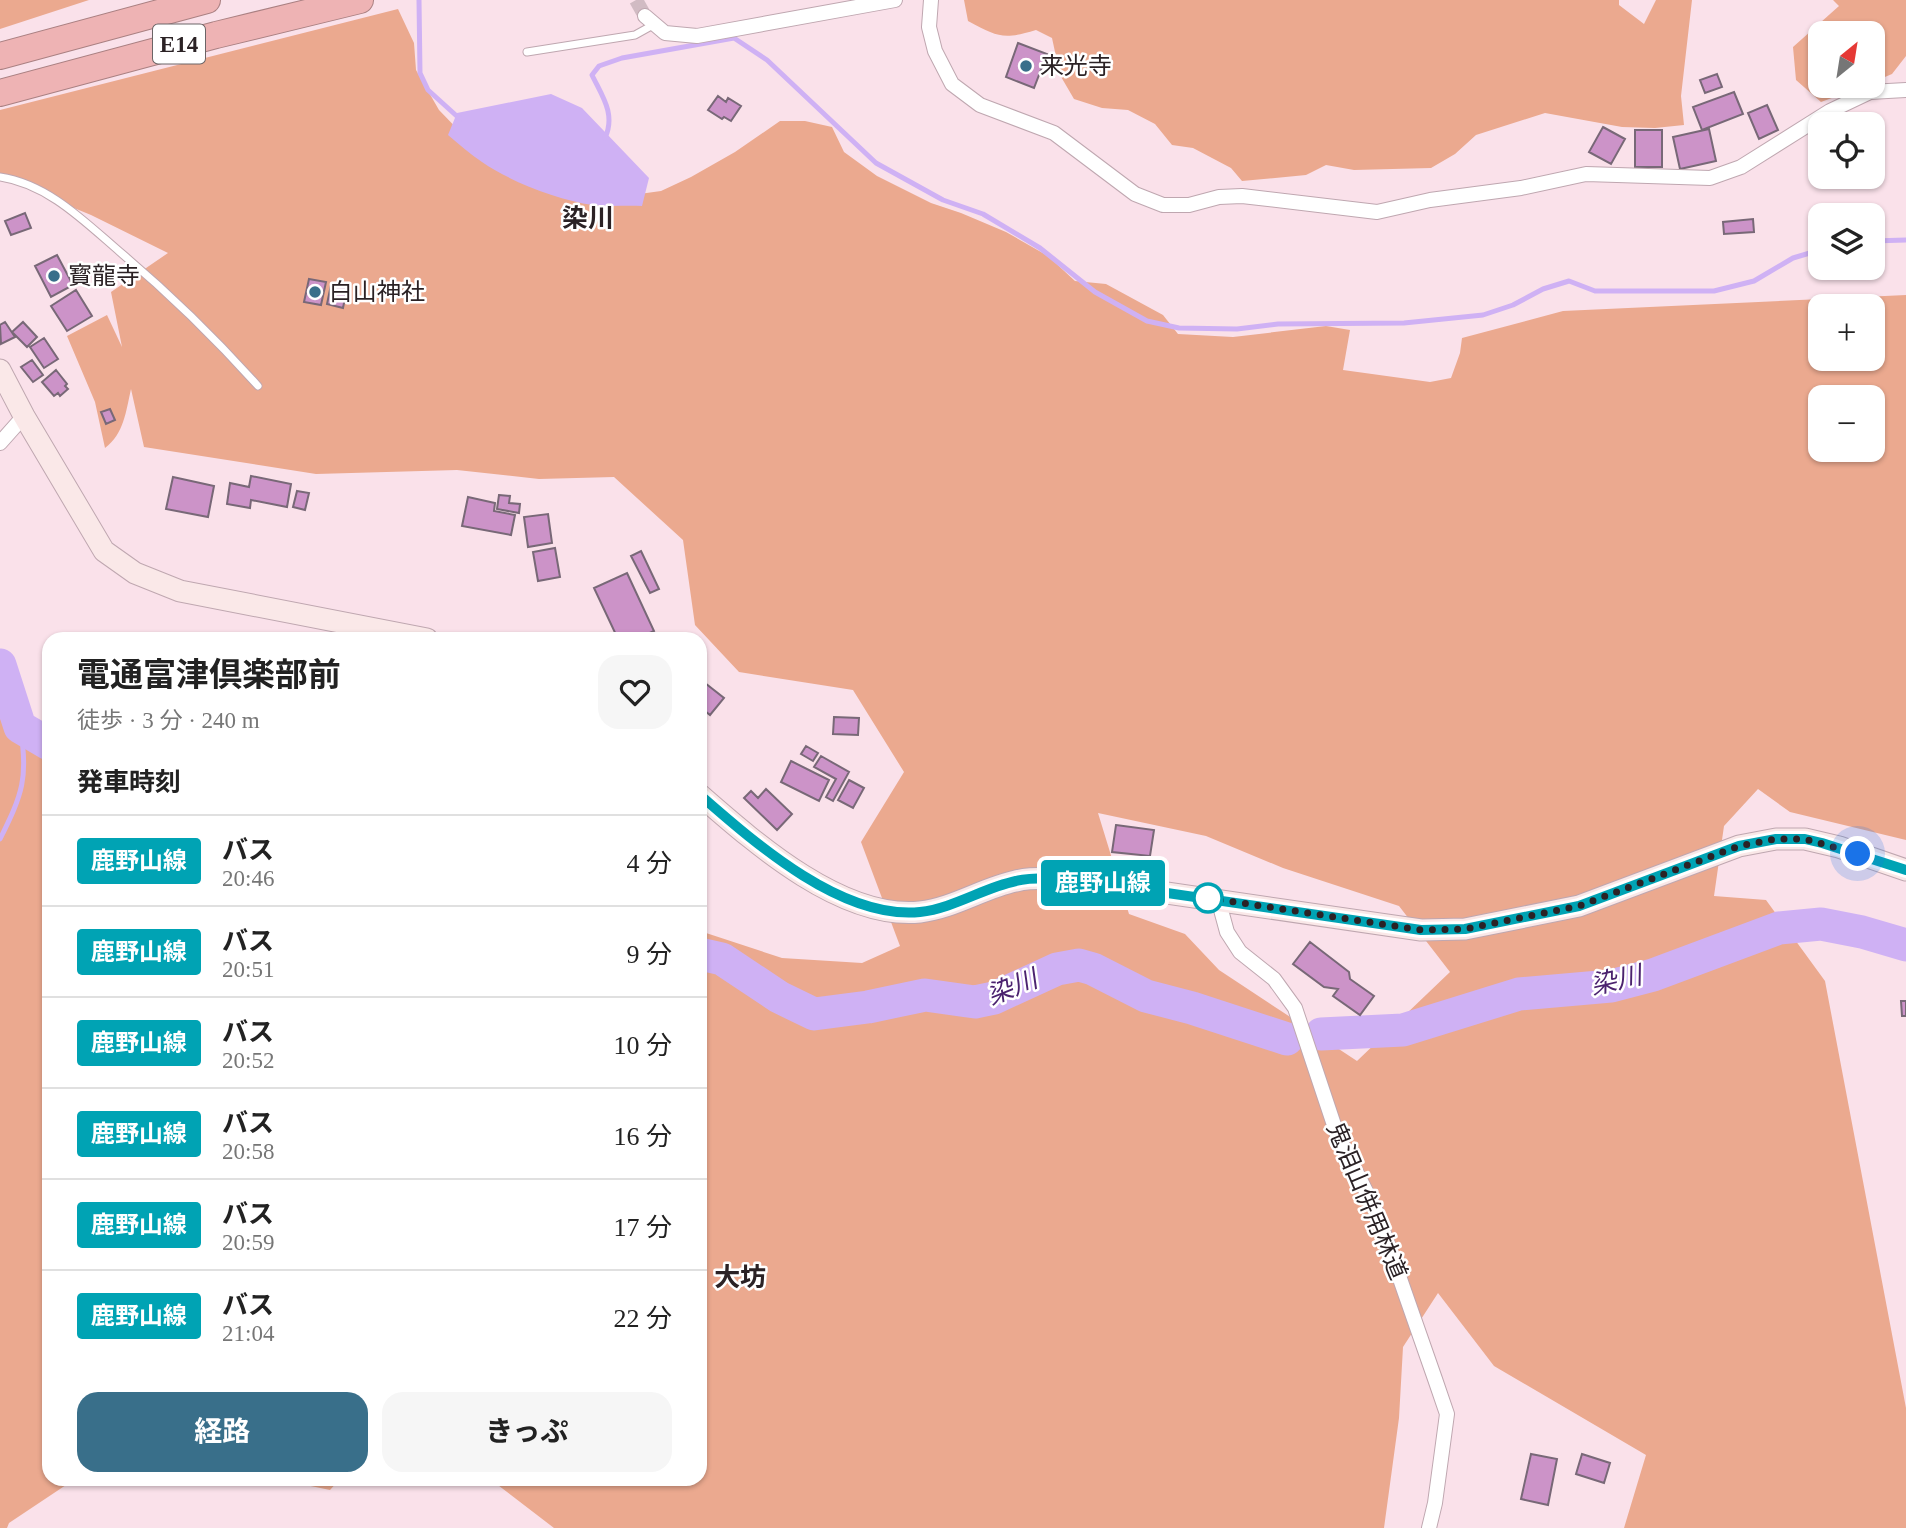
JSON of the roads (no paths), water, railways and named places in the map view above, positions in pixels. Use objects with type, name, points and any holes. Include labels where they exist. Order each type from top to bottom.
[{"type":"highway","name":"E14","points":[[0,56],[207,0]]},
{"type":"highway","name":"E14","points":[[0,93],[216,35],[360,0]]},
{"type":"main road","points":[[0,370],[24,416],[104,551],[135,573],[180,591],[391,632]]},
{"type":"main road","points":[[707,801],[807,880],[884,911],[920,912],[960,902],[1017,880],[1064,878],[1421,930],[1465,929],[1579,906],[1739,846],[1776,839],[1805,839],[1839,847],[1906,870]]},
{"type":"street","points":[[649,20],[665,33],[697,36],[895,0]]},
{"type":"street","points":[[931,0],[929,27],[935,51],[952,83],[980,105],[1054,133],[1135,194],[1163,205],[1189,205],[1219,197],[1242,196],[1377,212],[1430,200],[1521,188],[1586,173],[1710,178],[1741,167],[1830,111],[1870,92],[1906,90]]},
{"type":"street","points":[[0,443],[24,416]]},
{"type":"street","name":"鬼泪山併用林道","points":[[1218,899],[1227,932],[1240,952],[1274,979],[1295,1008],[1337,1134],[1377,1213],[1435,1379],[1447,1415],[1429,1528]]},
{"type":"lane","points":[[527,52],[635,35],[649,20]]},
{"type":"lane","points":[[0,177],[28,184],[62,203],[177,301],[258,386]]},
{"type":"waterway","points":[[419,0],[420,73],[428,90],[460,119]]},
{"type":"waterway","points":[[605,138],[608,113],[592,75],[599,66],[622,58],[734,38],[767,60],[876,163],[943,200],[983,214],[1040,248],[1095,292],[1147,321],[1179,328],[1237,329],[1278,324],[1404,323],[1483,315],[1513,305],[1543,289],[1569,281],[1595,291],[1714,291],[1754,281],[1793,258],[1808,254]]},
{"type":"waterway","points":[[1885,241],[1906,240]]},
{"type":"waterway","name":"染川","points":[[0,665],[20,727],[42,740]]},
{"type":"waterway","points":[[0,839],[22,785],[24,759],[20,727]]},
{"type":"waterway","name":"染川","points":[[1321,1034],[1403,1030],[1519,994],[1611,986],[1653,975],[1779,928],[1821,924],[1906,945]]},
{"type":"waterway","name":"染川","points":[[707,956],[722,959],[779,997],[814,1014],[868,1007],[925,995],[975,1002],[994,998],[1057,969],[1079,965],[1093,969],[1146,996],[1287,1039]]},
{"type":"tunnel","points":[[636,0],[645,16]]},
{"type":"place","name":"来光寺","points":[[1026,66]]},
{"type":"place","name":"寳龍寺","points":[[54,276]]},
{"type":"place","name":"白山神社","points":[[315,292]]},
{"type":"district","name":"染川","points":[[588,218]]},
{"type":"district","name":"大坊","points":[[740,1277]]}]
